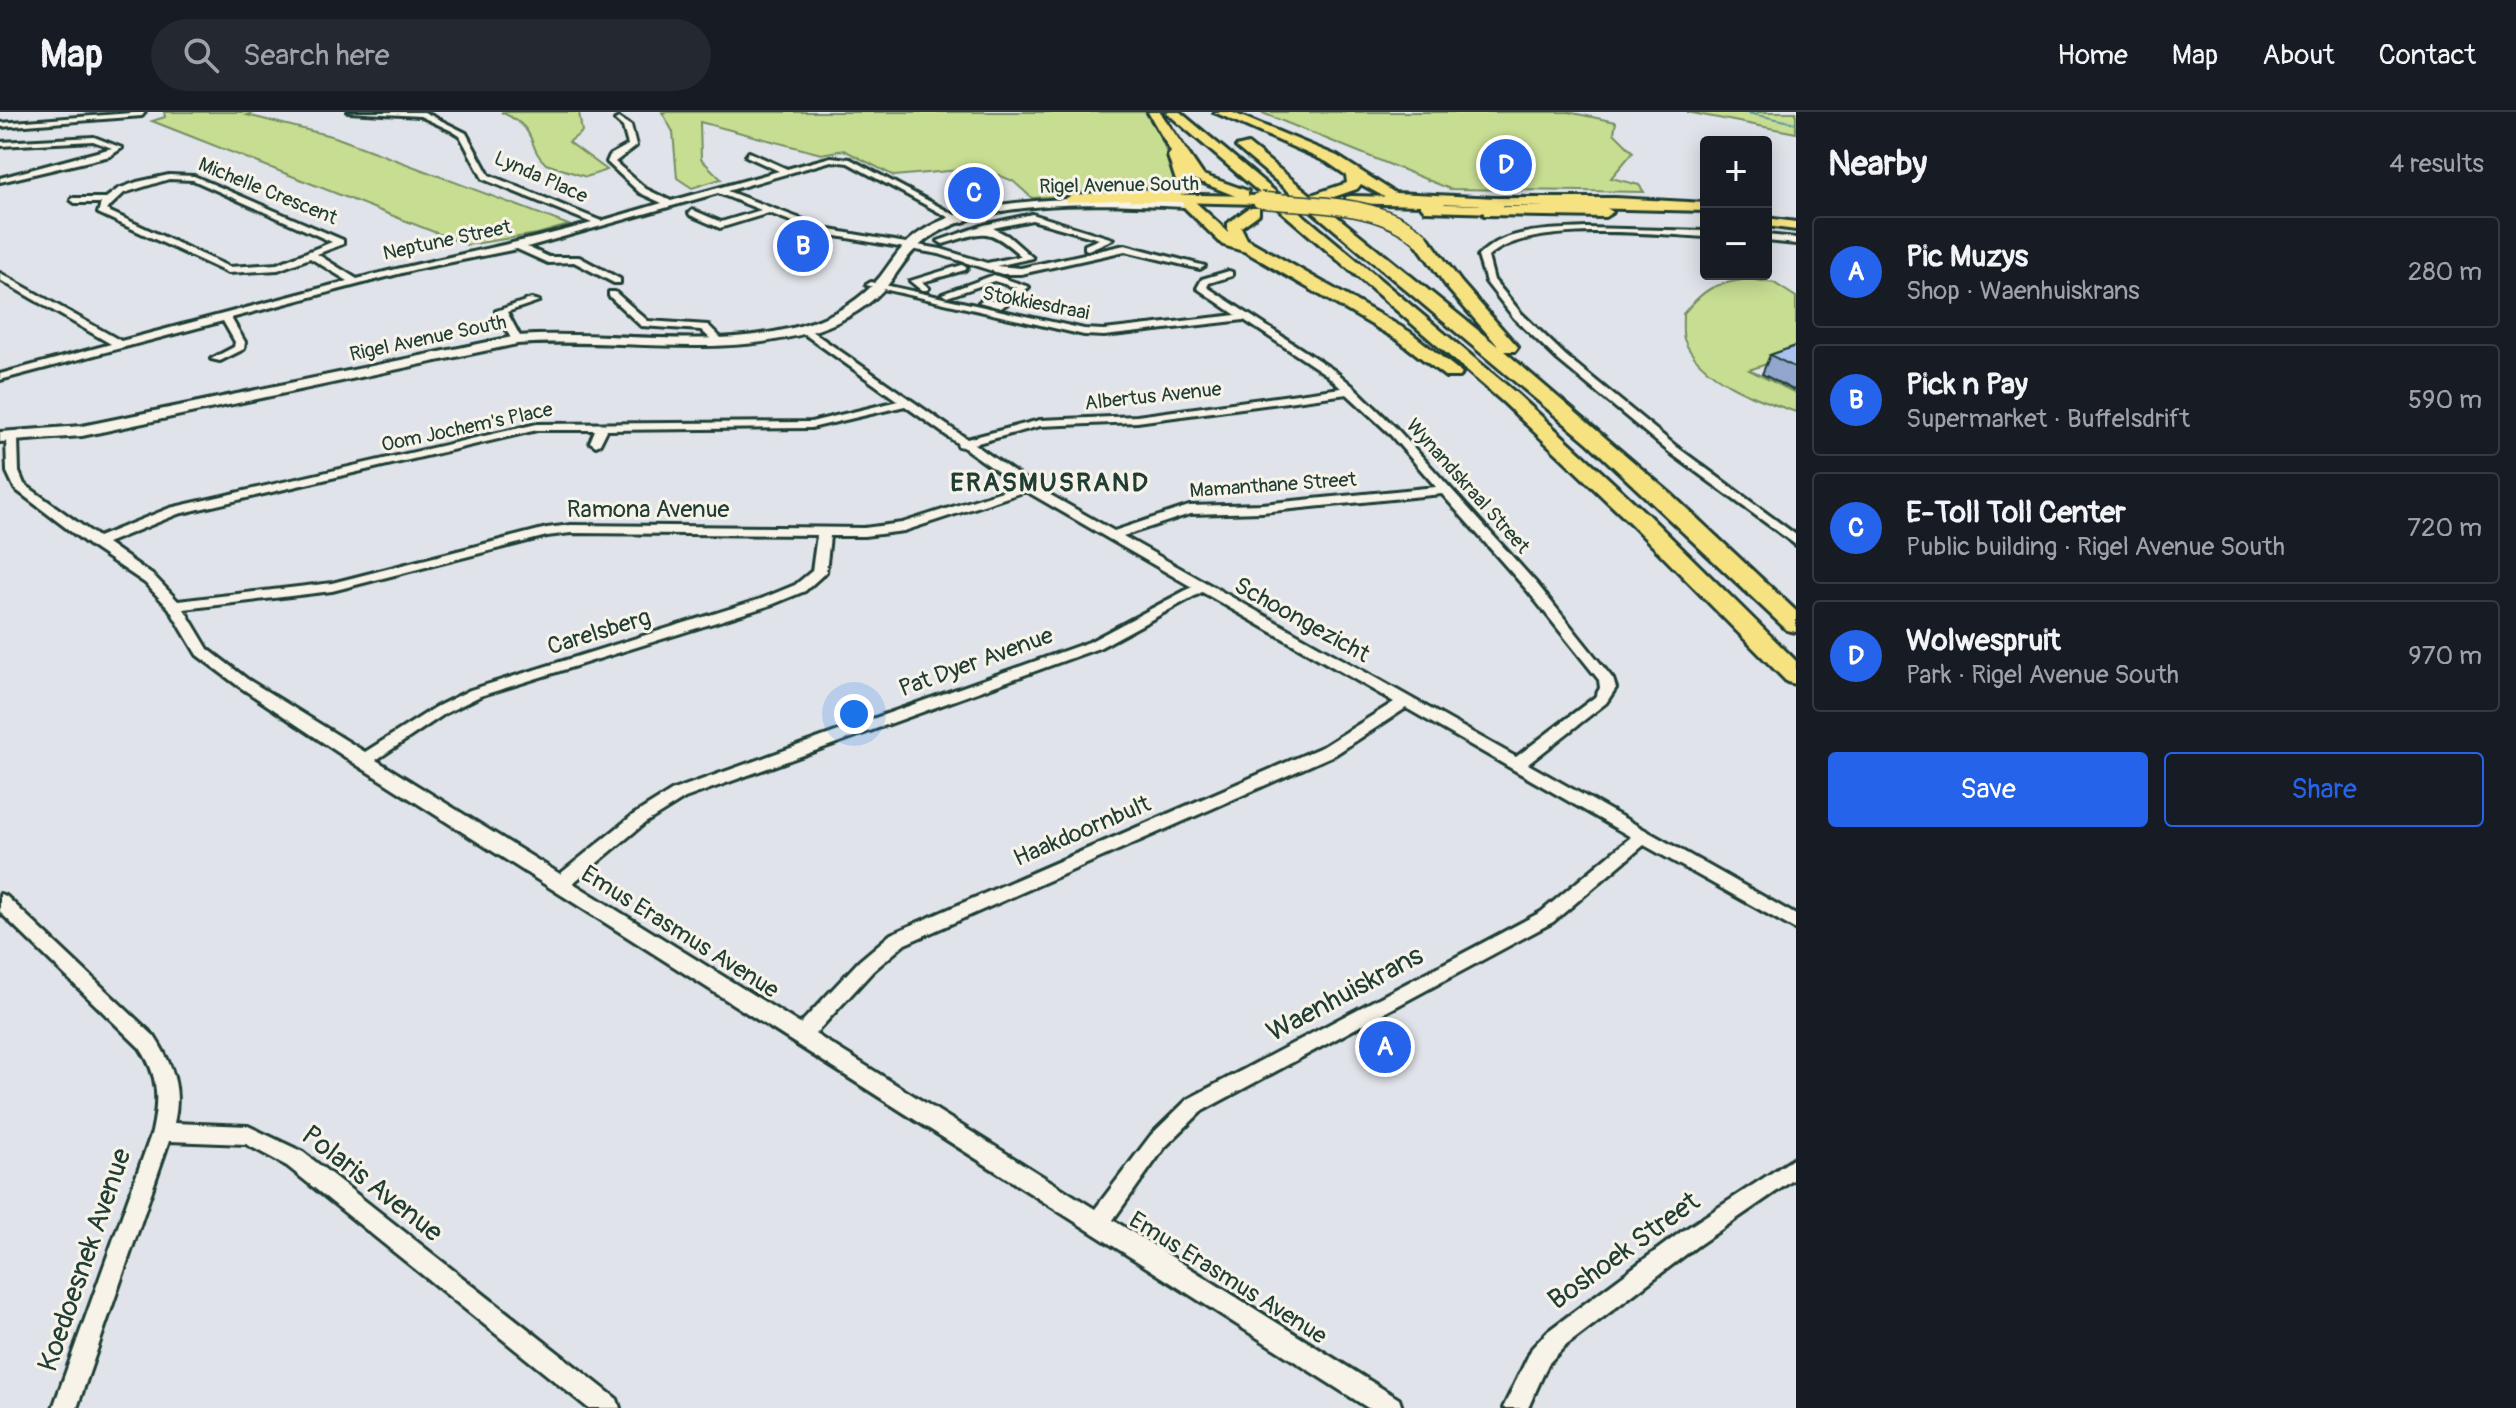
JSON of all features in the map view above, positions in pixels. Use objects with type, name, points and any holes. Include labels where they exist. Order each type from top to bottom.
[{"type":"highway","points":[[1154,112],[1198,178],[1237,199],[1366,212],[1403,225],[1421,239],[1439,265],[1507,344],[1581,413],[1616,456]]},
{"type":"highway","points":[[1172,112],[1510,398],[1639,519],[1796,676]]},
{"type":"highway","points":[[1201,112],[1616,456],[1728,556],[1796,625]]},
{"type":"highway","points":[[1220,112],[1344,165],[1382,193],[1397,198],[1511,202]]},
{"type":"highway","points":[[1310,150],[1355,177],[1352,186],[1345,191],[1292,203],[1237,221],[1233,226],[1235,236],[1424,350],[1639,519]]},
{"type":"highway","points":[[1072,199],[1182,191],[1186,185],[1175,156],[1179,153]]},
{"type":"highway","points":[[1187,201],[1229,242],[1316,285]]},
{"type":"highway","points":[[1439,265],[1414,224],[1413,213],[1605,212]]},
{"type":"main road","name":"Rigel Avenue South","points":[[6,438],[82,431],[517,340],[575,336],[719,341],[804,329],[842,314],[875,286],[907,246],[959,220],[1014,206],[1072,199],[1187,201]]},
{"type":"main road","name":"Rigel Avenue South","points":[[959,220],[1053,204],[1237,199],[1292,203]]},
{"type":"main road","points":[[1700,207],[1615,202],[1353,203],[1700,217]]},
{"type":"main road","points":[[939,208],[964,213],[1014,206]]},
{"type":"main road","points":[[1772,213],[1796,216]]},
{"type":"main road","points":[[1772,223],[1796,226]]},
{"type":"street","name":"Lynda Place","points":[[352,112],[423,113],[463,135],[486,177],[598,223]]},
{"type":"street","points":[[0,125],[142,114]]},
{"type":"street","points":[[619,120],[627,126],[632,146],[613,157],[611,162],[643,191],[668,203]]},
{"type":"street","points":[[0,144],[99,139],[118,148],[0,180]]},
{"type":"street","points":[[0,152],[25,143]]},
{"type":"street","points":[[749,154],[786,171]]},
{"type":"street","name":"Neptune Street","points":[[0,377],[348,282],[516,245],[835,158],[847,159],[939,208]]},
{"type":"street","name":"Michelle Crescent","points":[[169,177],[189,177],[340,241],[335,247],[262,270],[218,268],[103,214],[101,208],[108,201],[128,188],[169,177]]},
{"type":"street","points":[[717,190],[828,232],[907,246],[982,265],[1021,271],[1125,248],[1200,266]]},
{"type":"street","points":[[75,200],[108,201]]},
{"type":"street","points":[[727,205],[752,215]]},
{"type":"street","points":[[939,208],[959,220]]},
{"type":"street","points":[[693,213],[720,225],[769,210]]},
{"type":"street","points":[[943,241],[1032,217],[1108,239],[1081,249],[982,265]]},
{"type":"street","points":[[987,227],[1001,232],[1028,258]]},
{"type":"street","points":[[1700,234],[1532,234],[1494,244],[1482,257],[1481,263],[1494,285],[1571,369],[1698,470],[1796,541]]},
{"type":"street","points":[[1772,239],[1796,241]]},
{"type":"street","points":[[516,245],[548,260],[576,259],[617,281]]},
{"type":"street","points":[[312,255],[348,282]]},
{"type":"street","points":[[300,260],[348,282]]},
{"type":"street","points":[[947,294],[994,278],[1024,287],[997,306],[947,294],[924,288],[915,281],[962,268]]},
{"type":"street","name":"Wynandskraal Street","points":[[1229,274],[1201,285],[1331,373],[1392,430],[1442,490],[1532,587],[1609,684],[1589,711],[1517,764]]},
{"type":"street","points":[[0,276],[120,345]]},
{"type":"street","name":"Stokkiesdraai","points":[[875,286],[1093,333],[1244,317]]},
{"type":"street","points":[[913,295],[924,288]]},
{"type":"street","points":[[612,294],[645,324],[704,327],[719,341]]},
{"type":"street","points":[[517,340],[502,309],[534,301]]},
{"type":"street","points":[[216,359],[239,349],[240,342],[225,316]]},
{"type":"street","name":"Schoongezicht","points":[[804,329],[903,403],[1027,487],[1200,588],[1796,923]]},
{"type":"street","name":"Albertus Avenue","points":[[962,444],[1040,423],[1146,418],[1351,390]]},
{"type":"street","name":"Oom Jochem's Place","points":[[95,543],[174,511],[528,429],[603,425],[811,425],[903,403]]},
{"type":"street","points":[[596,442],[603,425]]},
{"type":"street","name":"Emus Erasmus Avenue","points":[[6,438],[19,486],[150,580],[175,606],[202,652],[363,761],[1390,1408]]},
{"type":"street","points":[[1698,470],[1709,485],[1796,552]]},
{"type":"street","name":"Ramona Avenue","points":[[175,606],[332,587],[547,532],[571,529],[824,534],[904,527],[1027,487]]},
{"type":"street","name":"Mamanthane Street","points":[[1111,536],[1189,510],[1262,508],[1442,490]]},
{"type":"street","name":"Carelsberg","points":[[363,761],[441,710],[475,693],[766,602],[800,588],[819,572],[824,534]]},
{"type":"street","name":"Pat Dyer Avenue","points":[[559,885],[649,811],[679,794],[1094,645],[1200,588]]},
{"type":"street","name":"Haakdoornbult","points":[[802,1035],[866,966],[898,939],[1330,750],[1405,702]]},
{"type":"street","name":"Waenhuiskrans","points":[[1097,1224],[1158,1141],[1195,1105],[1547,917],[1643,836]]},
{"type":"street","points":[[0,901],[116,1011],[163,1064],[169,1105],[162,1132]]},
{"type":"street","name":"Koedoesnek Avenue","points":[[65,1408],[162,1132]]},
{"type":"street","name":"Polaris Avenue","points":[[162,1132],[248,1135],[295,1159],[608,1408]]},
{"type":"street","name":"Boshoek Street","points":[[1515,1408],[1540,1356],[1556,1339],[1689,1239],[1796,1166]]},
{"type":"green space","points":[[164,112],[256,112],[247,115],[335,137],[569,225],[537,234],[467,245],[152,121],[165,117]]},
{"type":"green space","points":[[501,112],[579,112],[582,132],[569,142],[607,170],[586,177],[546,164],[522,125]]},
{"type":"green space","points":[[662,112],[1145,112],[1162,140],[1178,185],[1173,190],[1032,198],[1013,181],[982,168],[894,176],[844,150],[821,154],[700,122],[701,159],[721,179],[692,188],[677,178],[673,132]]},
{"type":"green space","points":[[1260,112],[1568,112],[1616,122],[1614,133],[1633,152],[1611,178],[1639,185],[1644,192],[1450,189]]},
{"type":"green space","points":[[1687,112],[1796,112],[1796,133]]},
{"type":"green space","points":[[1755,280],[1774,283],[1796,297],[1796,354],[1749,370],[1796,393],[1796,412],[1732,386],[1702,366],[1691,353],[1684,339],[1683,314],[1711,288]]},
{"type":"building","points":[[1796,346],[1796,368],[1770,355]]},
{"type":"waterway","points":[[1742,112],[1796,123]]},
{"type":"place","name":"Wolwespruit","points":[[1506,165]]},
{"type":"place","name":"E-Toll Toll Center","points":[[974,193]]},
{"type":"place","name":"Pick n Pay","points":[[803,246]]},
{"type":"place","name":"Pic Muzys","points":[[1385,1047]]},
{"type":"district","name":"ERASMUSRAND","points":[[1050,483]]}]
